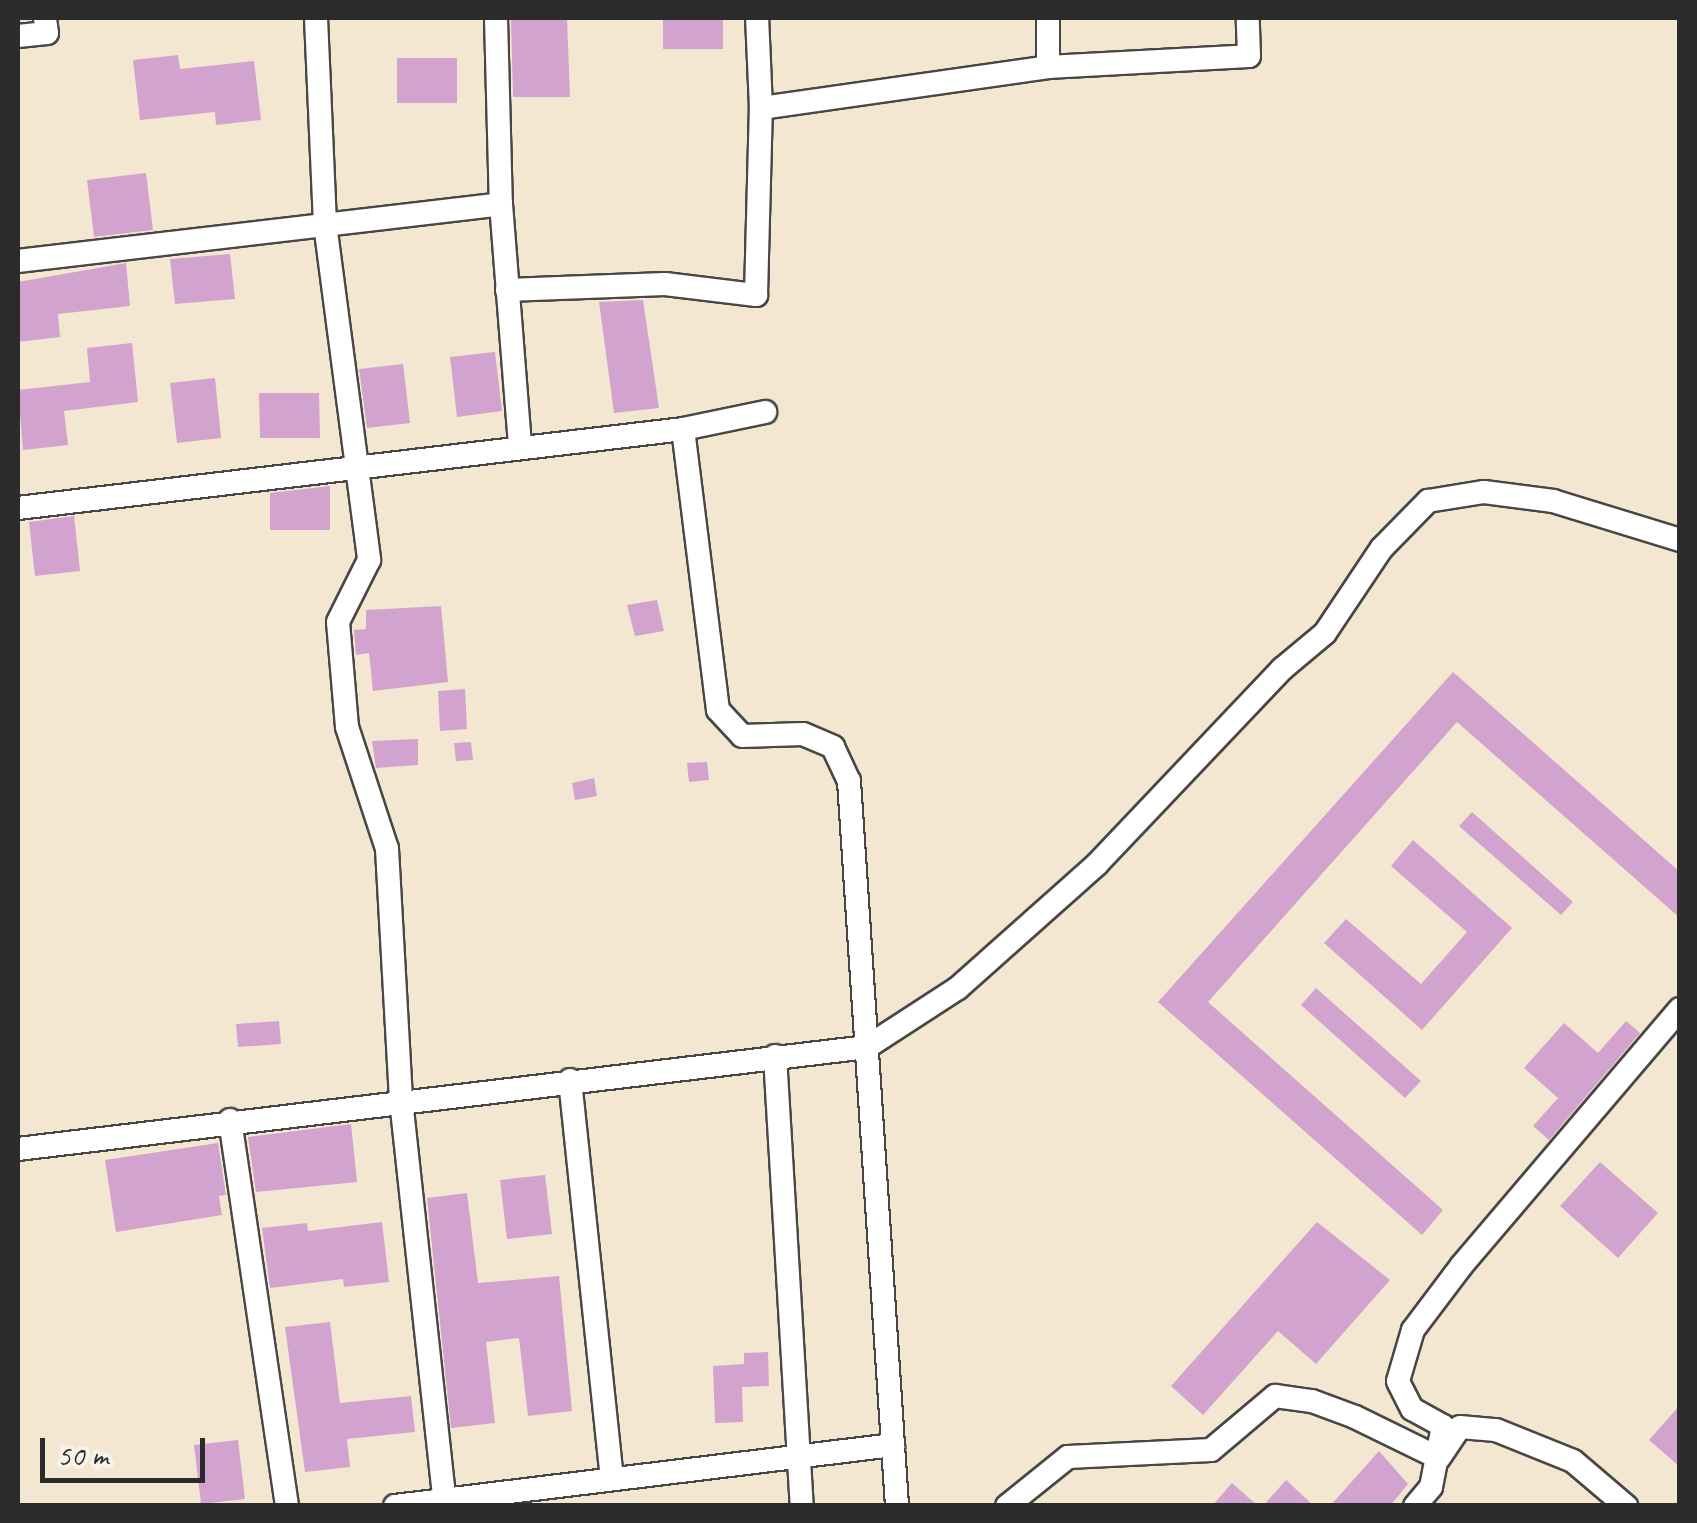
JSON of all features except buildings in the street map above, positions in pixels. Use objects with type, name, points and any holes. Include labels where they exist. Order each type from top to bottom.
[{"type":"street","points":[[18,36],[47,33],[45,18]]},
{"type":"street","points":[[316,18],[325,224],[369,560],[338,622],[346,728],[388,849],[401,1100],[444,1499]]},
{"type":"street","points":[[496,18],[501,204],[520,446]]},
{"type":"street","points":[[507,290],[665,284],[756,295],[761,108],[756,18]]},
{"type":"street","points":[[1048,18],[1048,67]]},
{"type":"street","points":[[761,108],[1048,67],[1249,56],[1248,18]]},
{"type":"street","points":[[18,261],[501,204]]},
{"type":"street","points":[[18,508],[357,464],[683,429],[765,412]]},
{"type":"street","points":[[683,429],[718,710],[742,736],[804,734],[833,747],[850,781],[897,1506]]},
{"type":"street","points":[[18,1149],[230,1120],[867,1047],[958,988],[1097,864],[1282,669],[1325,634],[1382,548],[1428,501],[1484,492],[1553,500],[1680,540]]},
{"type":"street","points":[[1415,1506],[1431,1487],[1443,1426],[1412,1409],[1398,1381],[1413,1330],[1474,1250],[1680,1010]]},
{"type":"street","points":[[776,1056],[802,1506]]},
{"type":"street","points":[[570,1080],[612,1478]]},
{"type":"street","points":[[230,1120],[287,1506]]},
{"type":"street","points":[[1007,1506],[1068,1457],[1210,1450],[1275,1396],[1312,1401],[1438,1458]]},
{"type":"street","points":[[1438,1458],[1460,1427],[1496,1430],[1573,1460],[1626,1506]]},
{"type":"street","points":[[394,1506],[893,1445]]}]
